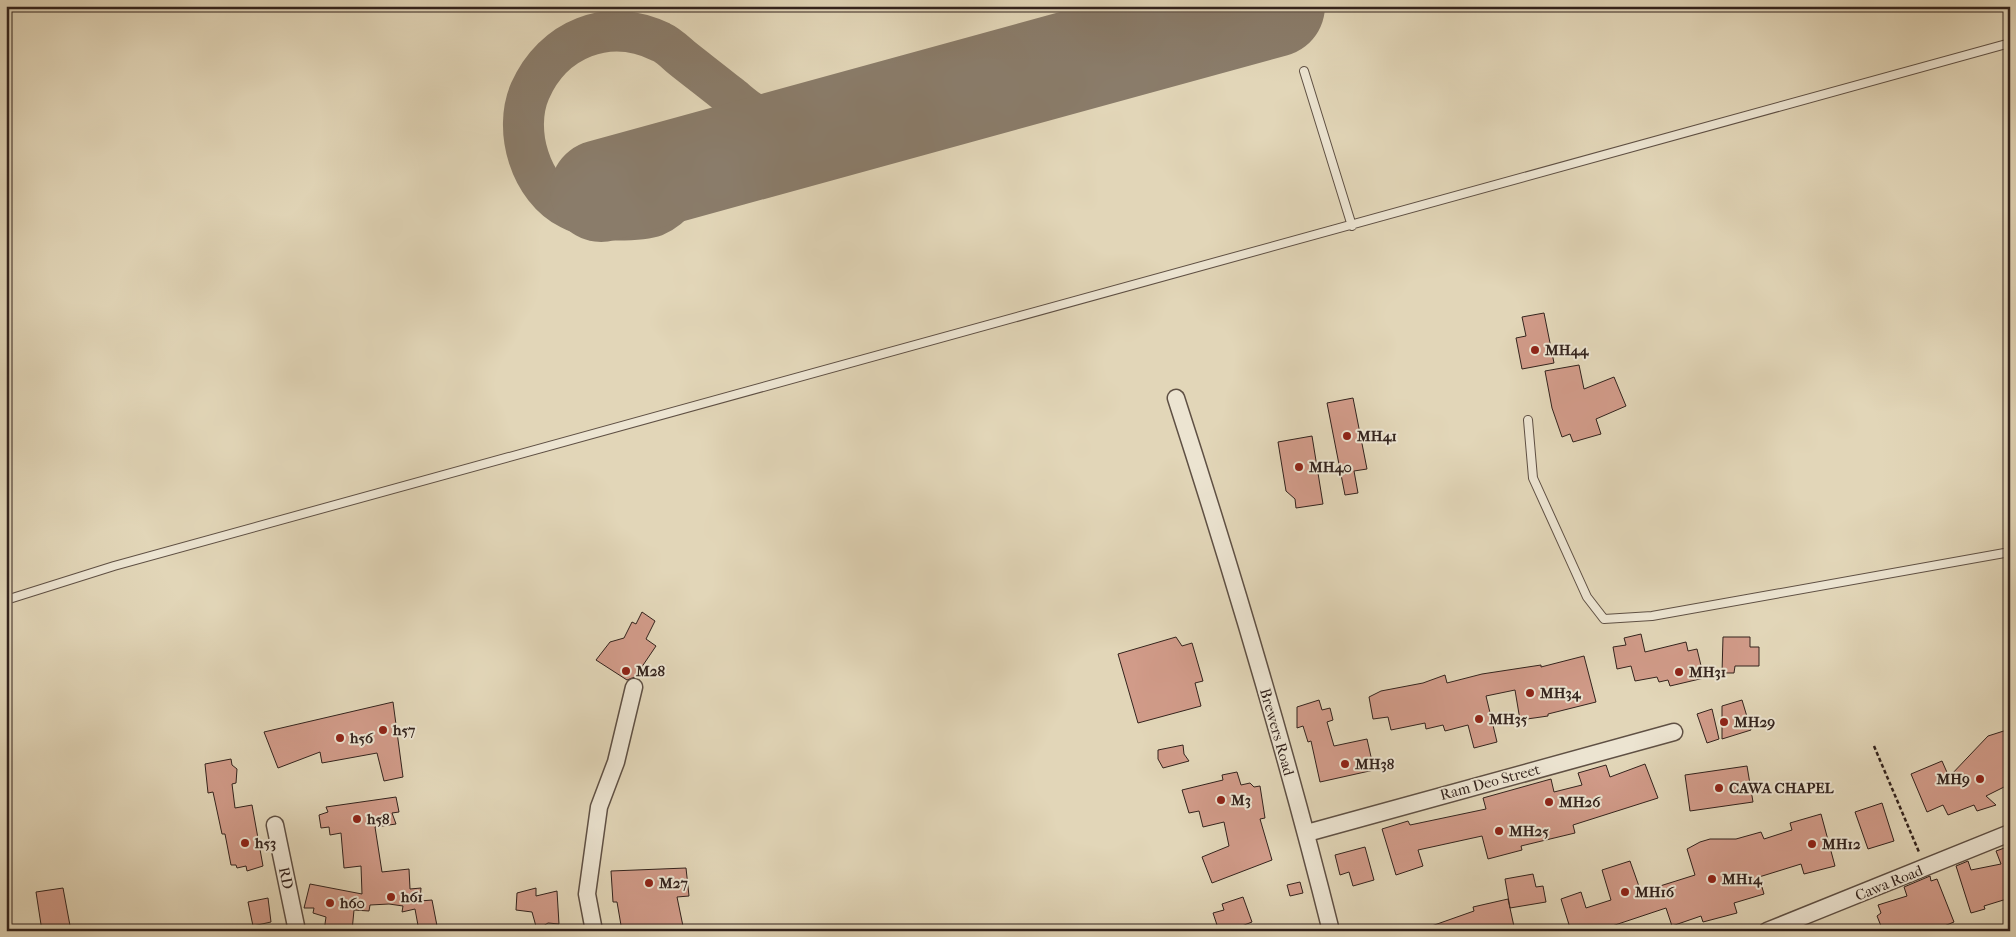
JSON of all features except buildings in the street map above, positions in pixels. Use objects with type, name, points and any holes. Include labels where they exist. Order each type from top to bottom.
[{"type":"street","name":"Brewers Road","points":[[1176,398],[1220,535],[1307,833],[1331,931]]},
{"type":"street","points":[[594,931],[587,894],[599,807],[616,762],[634,687]]},
{"type":"street","name":"Ram Deo Street","points":[[1307,833],[1674,732]]},
{"type":"street","name":"RD","points":[[275,824],[297,931]]},
{"type":"street","name":"Cawa Road","points":[[1772,930],[2010,833]]},
{"type":"lane","points":[[6,600],[114,566],[2010,43]]},
{"type":"lane","points":[[1304,71],[1352,226]]},
{"type":"lane","points":[[1528,420],[1533,478],[1587,597],[1604,619],[1652,616],[2010,552]]},
{"type":"path","points":[[1874,746],[1926,867]]},
{"type":"taxiway","points":[[702,163],[688,186],[670,207],[655,216],[641,219],[617,220],[593,217],[576,212],[556,200],[544,188],[535,173],[529,157],[523,123],[525,106],[530,91],[540,73],[553,58],[568,46],[584,37],[602,32],[621,31],[641,35],[666,45],[744,107],[761,117],[795,126],[822,130]]},
{"type":"runway","points":[[601,191],[1274,6]]},
{"type":"place","name":"MH44","points":[[1535,350]]},
{"type":"place","name":"MH41","points":[[1347,436]]},
{"type":"place","name":"MH40","points":[[1299,467]]},
{"type":"place","name":"M28","points":[[626,671]]},
{"type":"place","name":"MH31","points":[[1679,672]]},
{"type":"place","name":"MH34","points":[[1530,693]]},
{"type":"place","name":"MH35","points":[[1479,719]]},
{"type":"place","name":"MH29","points":[[1724,722]]},
{"type":"place","name":"h57","points":[[383,730]]},
{"type":"place","name":"h56","points":[[340,738]]},
{"type":"place","name":"MH38","points":[[1345,764]]},
{"type":"place","name":"MH9","points":[[1980,779]]},
{"type":"place","name":"CAWA CHAPEL","points":[[1719,788]]},
{"type":"place","name":"M3","points":[[1221,800]]},
{"type":"place","name":"MH26","points":[[1549,802]]},
{"type":"place","name":"h58","points":[[357,819]]},
{"type":"place","name":"MH25","points":[[1499,831]]},
{"type":"place","name":"h53","points":[[245,843]]},
{"type":"place","name":"MH12","points":[[1812,844]]},
{"type":"place","name":"MH14","points":[[1712,879]]},
{"type":"place","name":"M27","points":[[649,883]]},
{"type":"place","name":"MH16","points":[[1625,892]]},
{"type":"place","name":"h61","points":[[391,897]]},
{"type":"place","name":"h60","points":[[330,903]]}]
